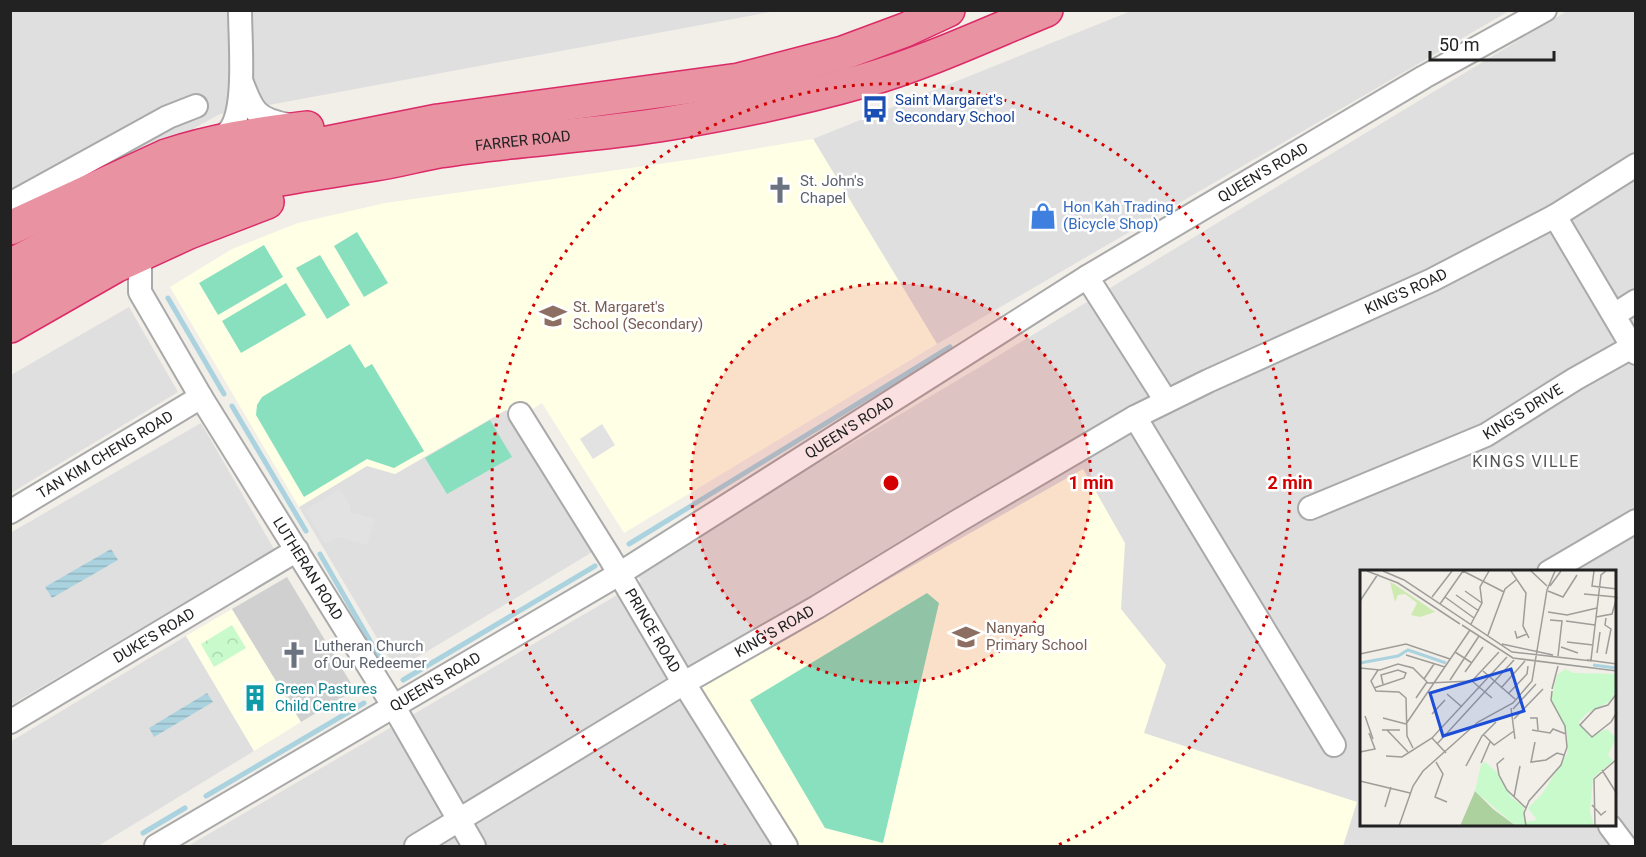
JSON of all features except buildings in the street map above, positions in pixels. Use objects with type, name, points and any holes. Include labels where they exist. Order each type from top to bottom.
[{"type":"highway","name":"FARRER ROAD","points":[[10,266],[100,218],[177,183],[221,167],[438,121],[739,80],[826,58],[901,20],[948,10]]},
{"type":"highway","name":"FARRER ROAD","points":[[10,298],[46,276],[142,239],[171,211],[211,196],[300,175],[438,152],[668,123],[802,98],[917,62],[1046,10]]},
{"type":"highway","points":[[10,228],[166,156],[214,141],[341,123],[438,121]]},
{"type":"highway","points":[[10,327],[95,277],[142,239]]},
{"type":"street","points":[[214,141],[231,129],[235,120],[241,79],[240,10]]},
{"type":"street","name":"QUEEN'S ROAD","points":[[156,846],[619,574],[1087,277],[1424,77],[1545,10]]},
{"type":"street","points":[[241,79],[249,101],[259,115],[266,120],[307,129]]},
{"type":"street","points":[[10,204],[168,117],[196,106]]},
{"type":"street","name":"KING'S ROAD","points":[[416,846],[684,683],[817,607],[1135,417],[1432,280],[1555,216],[1635,165]]},
{"type":"street","name":"KING'S DRIVE","points":[[1310,508],[1486,435],[1575,379],[1634,350],[1555,216]]},
{"type":"street","points":[[95,277],[140,292],[142,239]]},
{"type":"street","points":[[1087,277],[1166,402]]},
{"type":"street","name":"LUTHERAN ROAD","points":[[140,292],[201,397],[394,707],[474,846]]},
{"type":"street","points":[[1614,315],[1635,301]]},
{"type":"street","name":"TAN KIM CHENG ROAD","points":[[10,512],[201,397]]},
{"type":"street","name":"PRINCE ROAD","points":[[520,414],[786,846]]},
{"type":"street","points":[[1135,417],[1334,745]]},
{"type":"street","points":[[1552,570],[1635,521]]},
{"type":"street","name":"DUKE'S ROAD","points":[[10,722],[297,550]]},
{"type":"street","points":[[1611,827],[1624,846]]},
{"type":"shaded area","points":[[11,11],[776,11],[220,114],[11,230]]},
{"type":"shaded area","points":[[1131,11],[1509,11],[937,344],[813,139]]},
{"type":"shaded area","points":[[1567,11],[1635,11],[1635,846],[188,846],[641,581],[636,572]]},
{"type":"shaded area","name":"St. Margaret's School (Secondary)","points":[[813,139],[937,344],[624,533],[542,403],[514,421],[506,410],[395,474],[367,466],[299,507],[170,287],[232,249],[298,223],[385,203],[694,159]]},
{"type":"shaded area","points":[[129,307],[178,392],[11,493],[11,375]]},
{"type":"shaded area","points":[[507,409],[594,551],[396,670],[299,507],[367,465],[395,474]]},
{"type":"shaded area","points":[[201,423],[274,549],[11,705],[10,533]]},
{"type":"shaded area","points":[[602,424],[615,445],[593,459],[580,439]]},
{"type":"shaded area","name":"Nanyang Primary School","points":[[1083,469],[1125,543],[1121,609],[1166,665],[1144,733],[1357,802],[1343,846],[792,846],[699,687]]},
{"type":"shaded area","points":[[340,489],[351,507],[350,512],[375,519],[367,545],[339,537],[325,544],[305,510]]},
{"type":"shaded area","points":[[287,577],[355,690],[301,722],[232,609]]},
{"type":"shaded area","points":[[232,609],[301,722],[254,751],[186,636]]},
{"type":"shaded area","points":[[186,636],[254,751],[98,846],[11,846],[10,742]]},
{"type":"green space","points":[[357,232],[388,283],[364,297],[334,246]]},
{"type":"green space","points":[[264,245],[283,277],[218,315],[199,283]]},
{"type":"green space","points":[[320,255],[350,305],[327,319],[296,268]]},
{"type":"green space","points":[[286,283],[306,315],[241,353],[222,321]]},
{"type":"green space","points":[[350,344],[365,368],[372,364],[424,451],[394,468],[367,459],[304,497],[256,415],[257,405],[262,397]]},
{"type":"green space","points":[[490,420],[512,457],[447,494],[425,458]]},
{"type":"green space","points":[[927,593],[939,603],[883,843],[825,828],[750,700]]},
{"type":"green space","points":[[232,625],[246,648],[214,667],[201,644]]},
{"type":"water","points":[[111,549],[118,560],[52,598],[45,587]]},
{"type":"water","points":[[207,693],[213,702],[154,737],[149,728]]},
{"type":"waterway","points":[[168,298],[224,394]]},
{"type":"waterway","points":[[629,544],[950,347]]},
{"type":"waterway","points":[[232,406],[306,531]]},
{"type":"waterway","points":[[320,554],[380,658]]},
{"type":"waterway","points":[[403,680],[595,566]]},
{"type":"waterway","points":[[206,796],[364,703]]},
{"type":"waterway","points":[[143,833],[185,808]]},
{"type":"place","name":"Saint Margaret's Secondary School","points":[[875,109]]},
{"type":"place","name":"St. John's Chapel","points":[[780,190]]},
{"type":"place","name":"Hon Kah Trading (Bicycle Shop)","points":[[1043,216]]},
{"type":"place","name":"St. Margaret's School (Secondary)","points":[[553,316]]},
{"type":"place","name":"Nanyang Primary School","points":[[966,637]]},
{"type":"place","name":"Lutheran Church of Our Redeemer","points":[[294,655]]},
{"type":"place","name":"Green Pastures Child Centre","points":[[255,698]]},
{"type":"district","name":"KINGS VILLE","points":[[1526,461]]}]
